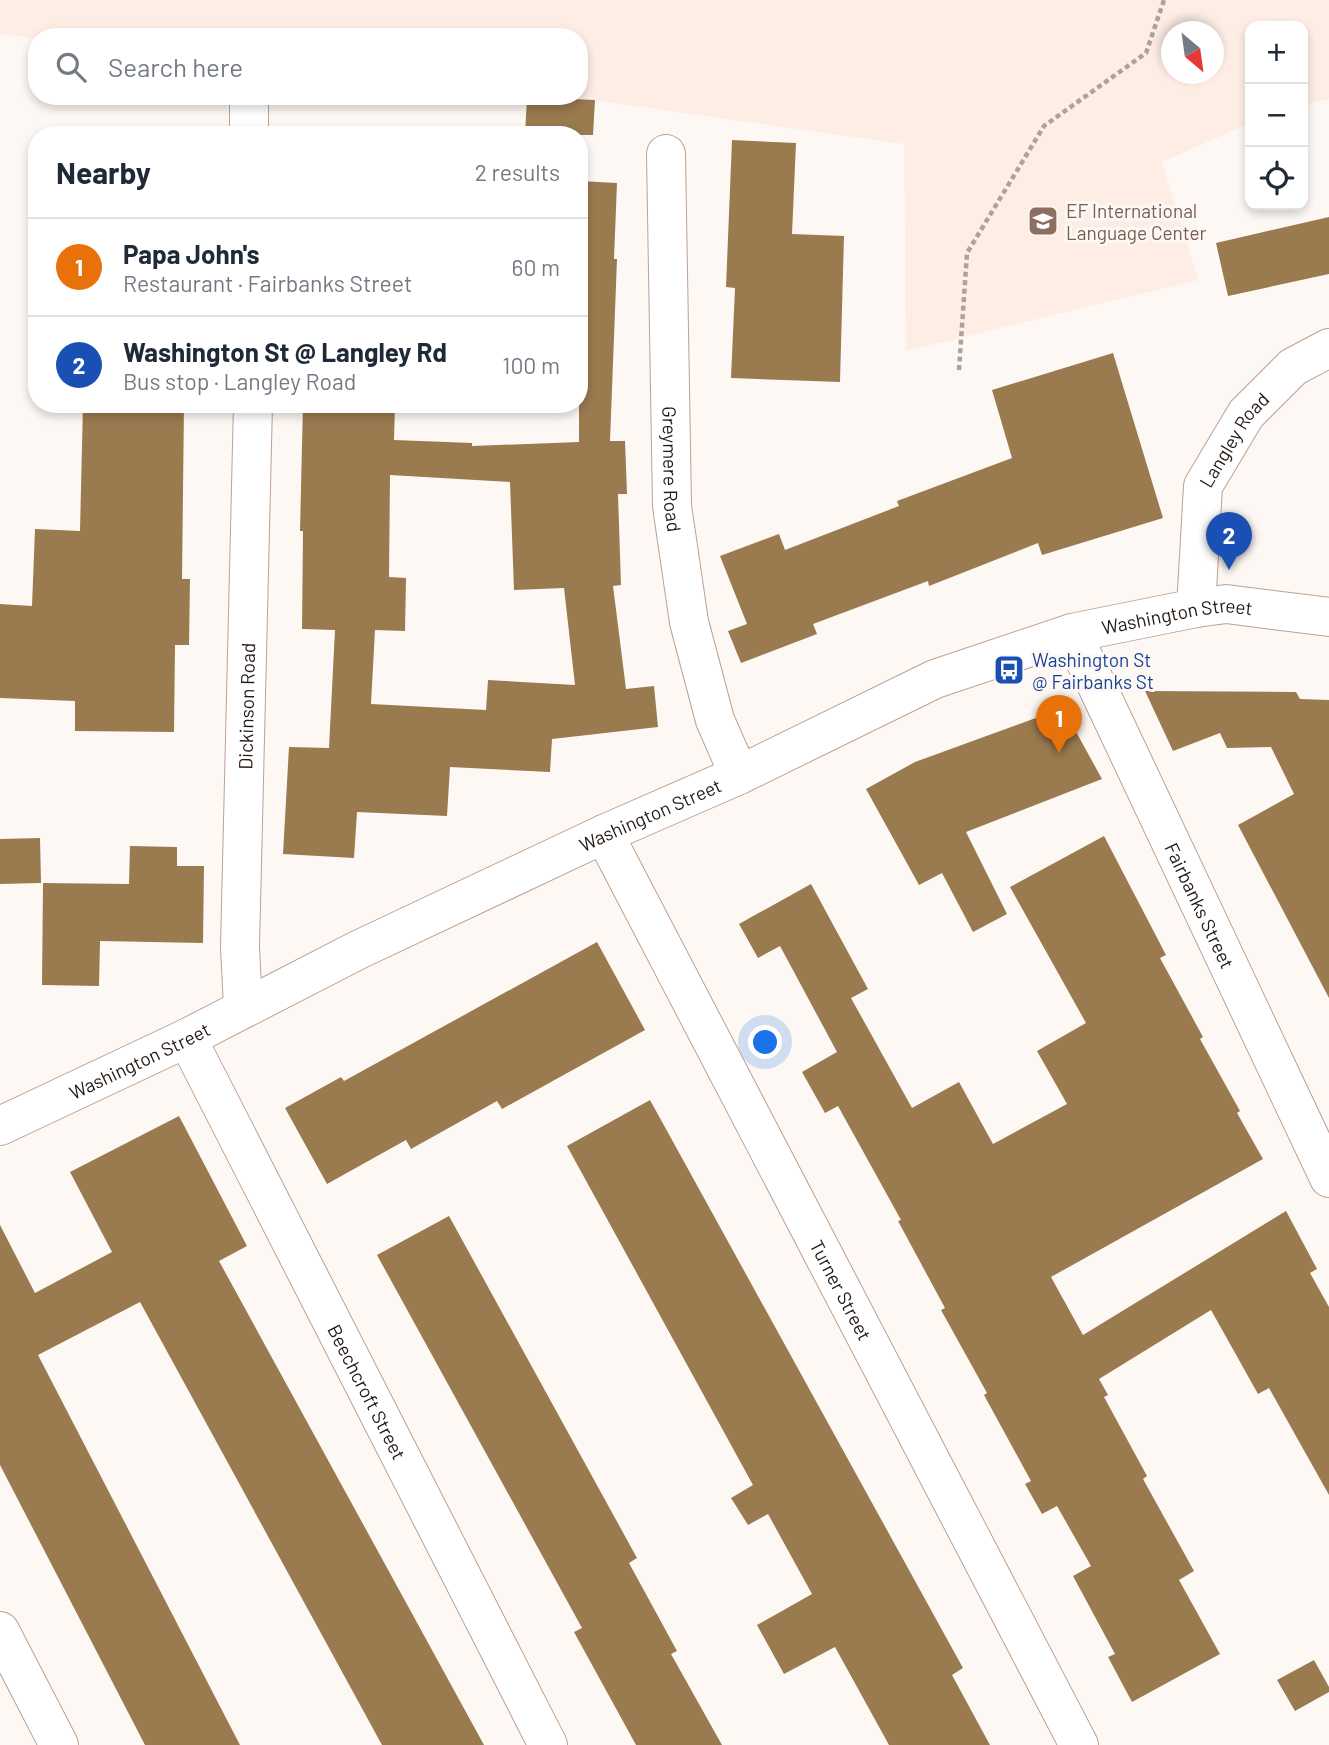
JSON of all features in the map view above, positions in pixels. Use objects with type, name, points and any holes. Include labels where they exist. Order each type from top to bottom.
[{"type":"street","points":[[249,105],[249,126]]},
{"type":"street","name":"Greymere Road","points":[[666,154],[672,506],[689,622],[715,720],[739,775]]},
{"type":"street","name":"Langley Road","points":[[1196,608],[1203,486],[1246,414],[1293,367],[1329,348]]},
{"type":"street","name":"Dickinson Road","points":[[243,1007],[240,947],[253,413]]},
{"type":"street","name":"Washington Street","points":[[0,1126],[187,1038],[358,950],[604,834],[739,775],[935,679],[1072,633],[1196,608],[1226,604],[1329,617]]},
{"type":"street","name":"Fairbanks Street","points":[[1072,633],[1329,1178]]},
{"type":"street","name":"Turner Street","points":[[604,834],[1079,1745]]},
{"type":"street","name":"Beechcroft Street","points":[[187,1038],[548,1745]]},
{"type":"street","points":[[0,1631],[12,1687],[59,1745]]},
{"type":"path","points":[[959,370],[967,253],[1044,126],[1146,53],[1164,0]]},
{"type":"shaded area","name":"EF International Language Center","points":[[0,0],[1329,0],[1329,99],[1308,104],[1308,21],[1245,21],[1245,125],[1162,162],[1198,280],[906,351],[904,144],[588,99],[588,28],[28,28],[28,37],[0,34]]},
{"type":"building","points":[[588,100],[595,100],[593,135],[588,135],[588,126],[525,126],[527,105],[588,105]]},
{"type":"building","points":[[732,140],[796,143],[792,234],[844,236],[840,382],[731,378],[735,288],[726,287]]},
{"type":"building","points":[[588,181],[617,183],[610,441],[625,441],[627,494],[618,494],[621,585],[613,586],[626,689],[654,686],[658,727],[552,739],[550,772],[450,767],[447,816],[357,812],[354,858],[283,854],[289,747],[329,748],[335,630],[302,629],[303,531],[300,531],[303,413],[395,413],[394,440],[472,443],[472,446],[579,442],[579,413],[588,413]],"holes":[[[390,475],[510,482],[514,590],[564,588],[575,685],[488,680],[486,710],[371,704],[375,630],[405,631],[406,578],[389,577]]]},
{"type":"building","points":[[1329,217],[1329,274],[1228,296],[1216,243]]},
{"type":"building","points":[[1113,353],[1163,518],[1042,555],[1038,543],[929,586],[928,581],[813,624],[817,634],[741,663],[728,631],[747,624],[720,556],[779,534],[785,550],[899,506],[897,501],[1012,458],[992,390]]},
{"type":"building","points":[[83,413],[184,413],[182,579],[190,579],[189,645],[175,645],[174,732],[75,731],[75,701],[0,698],[0,604],[32,606],[35,529],[80,531]]},
{"type":"building","points":[[1145,691],[1296,692],[1300,699],[1329,700],[1329,998],[1238,825],[1294,794],[1271,747],[1227,748],[1220,733],[1173,751]]},
{"type":"building","points":[[1063,708],[1102,779],[966,832],[1007,914],[973,932],[942,873],[919,885],[866,789],[915,762]]},
{"type":"building","points":[[1104,836],[1166,955],[1160,958],[1203,1037],[1200,1039],[1263,1159],[1051,1277],[1083,1335],[1286,1211],[1317,1269],[1310,1273],[1329,1307],[1329,1495],[1269,1388],[1258,1394],[1211,1310],[1099,1379],[1108,1395],[1104,1397],[1147,1476],[1143,1479],[1194,1571],[1179,1580],[1220,1654],[1132,1702],[1108,1657],[1115,1654],[1073,1576],[1091,1566],[1057,1506],[1042,1514],[1025,1484],[1031,1481],[941,1310],[945,1308],[898,1221],[901,1220],[838,1106],[825,1113],[802,1072],[837,1052],[780,946],[758,958],[739,924],[811,884],[868,989],[851,998],[912,1108],[959,1082],[993,1144],[1067,1104],[1037,1051],[1086,1023],[1010,887]]},
{"type":"building","points":[[40,838],[41,883],[0,884],[0,839]]},
{"type":"building","points":[[130,846],[177,847],[177,866],[204,866],[203,943],[100,941],[99,986],[42,985],[43,883],[129,884]]},
{"type":"building","points":[[597,942],[645,1030],[502,1109],[497,1101],[411,1149],[406,1140],[327,1184],[285,1108],[341,1077],[344,1081]]},
{"type":"building","points":[[650,1100],[963,1668],[952,1675],[990,1745],[889,1745],[835,1647],[784,1674],[757,1625],[812,1594],[768,1514],[748,1525],[731,1498],[753,1485],[567,1146]]},
{"type":"building","points":[[179,1116],[247,1246],[219,1261],[484,1745],[382,1745],[140,1302],[38,1355],[240,1745],[145,1745],[0,1465],[0,1225],[35,1293],[112,1252],[70,1172]]},
{"type":"building","points":[[449,1216],[637,1558],[629,1563],[677,1651],[671,1654],[722,1745],[636,1745],[574,1632],[582,1628],[377,1255]]},
{"type":"building","points":[[1314,1660],[1329,1687],[1329,1692],[1295,1711],[1277,1680]]},
{"type":"place","name":"EF International Language Center","points":[[1043,221]]},
{"type":"place","name":"Washington St @ Langley Rd","points":[[1229,570]]},
{"type":"place","name":"Washington St @ Fairbanks St","points":[[1009,670]]},
{"type":"place","name":"Papa John's","points":[[1059,753]]}]
